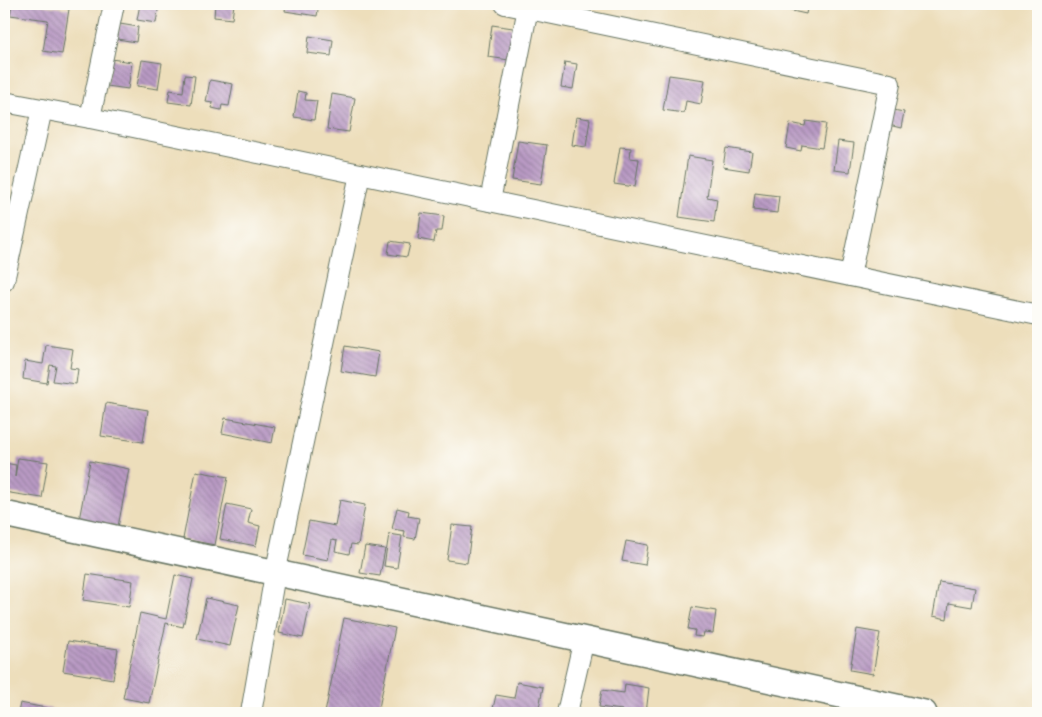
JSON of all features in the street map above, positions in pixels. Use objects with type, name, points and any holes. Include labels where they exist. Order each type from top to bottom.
[{"type":"street","points":[[90,118],[114,4]]},
{"type":"street","points":[[505,4],[890,84],[850,276]]},
{"type":"street","points":[[490,201],[528,8]]},
{"type":"street","points":[[4,102],[90,118],[1038,315]]},
{"type":"street","points":[[4,281],[42,109]]},
{"type":"street","points":[[251,713],[275,574],[360,174]]},
{"type":"street","points":[[4,514],[275,574],[584,639],[898,710],[924,713]]},
{"type":"street","points":[[566,713],[584,639]]},
{"type":"building","points":[[12,4],[35,4],[69,9],[62,54],[43,51],[48,20],[10,15]]},
{"type":"building","points":[[140,4],[159,4],[156,23],[137,20]]},
{"type":"building","points":[[215,4],[234,4],[232,19],[214,17]]},
{"type":"building","points":[[286,4],[319,4],[317,16],[285,11]]},
{"type":"building","points":[[784,4],[808,4],[806,14],[783,9]]},
{"type":"building","points":[[120,24],[138,27],[136,42],[117,39]]},
{"type":"building","points":[[492,25],[513,28],[509,60],[488,57]]},
{"type":"building","points":[[309,36],[333,40],[331,56],[307,53]]},
{"type":"building","points":[[111,59],[132,62],[128,89],[107,86]]},
{"type":"building","points":[[142,60],[162,63],[158,89],[137,86]]},
{"type":"building","points":[[565,62],[577,64],[573,89],[561,87]]},
{"type":"building","points":[[185,75],[195,76],[191,105],[168,102],[170,90],[183,92]]},
{"type":"building","points":[[669,75],[705,80],[701,104],[686,101],[684,113],[663,110]]},
{"type":"building","points":[[210,80],[233,84],[229,106],[222,105],[221,110],[212,108],[213,103],[206,102]]},
{"type":"building","points":[[298,91],[306,93],[305,100],[317,101],[314,120],[294,117]]},
{"type":"building","points":[[332,94],[355,98],[349,132],[327,129]]},
{"type":"building","points":[[893,110],[904,112],[901,128],[889,125]]},
{"type":"building","points":[[576,117],[590,119],[586,147],[572,145]]},
{"type":"building","points":[[806,121],[826,124],[822,148],[802,145],[801,151],[786,148],[790,123],[805,126]]},
{"type":"building","points":[[518,141],[547,145],[541,184],[512,180]]},
{"type":"building","points":[[838,141],[854,143],[850,172],[834,170]]},
{"type":"building","points":[[620,147],[631,148],[630,158],[639,159],[635,187],[614,184]]},
{"type":"building","points":[[726,148],[752,152],[749,171],[723,167]]},
{"type":"building","points":[[688,156],[712,160],[707,197],[717,199],[714,222],[679,217]]},
{"type":"building","points":[[755,193],[779,196],[777,213],[753,210]]},
{"type":"building","points":[[421,213],[444,216],[442,231],[436,231],[434,242],[418,239]]},
{"type":"building","points":[[390,241],[410,244],[407,257],[388,254]]},
{"type":"building","points":[[46,345],[73,349],[70,368],[78,369],[76,384],[53,381],[56,366],[50,365],[47,383],[23,379],[25,361],[43,364]]},
{"type":"building","points":[[345,346],[379,352],[375,377],[341,371]]},
{"type":"building","points":[[106,403],[148,410],[143,442],[101,436]]},
{"type":"building","points":[[225,418],[275,427],[272,443],[222,433]]},
{"type":"building","points":[[18,458],[48,462],[42,498],[4,492],[4,463],[16,465],[15,477]]},
{"type":"building","points":[[90,461],[129,469],[118,527],[79,520]]},
{"type":"building","points":[[196,471],[228,477],[215,545],[183,539]]},
{"type":"building","points":[[340,500],[365,505],[358,545],[351,544],[349,554],[335,551],[337,541],[332,540],[328,560],[302,555],[309,521],[335,526]]},
{"type":"building","points":[[227,504],[251,509],[248,523],[260,526],[256,546],[220,539]]},
{"type":"building","points":[[397,508],[409,511],[408,516],[419,518],[415,539],[404,537],[405,531],[392,529]]},
{"type":"building","points":[[452,525],[472,527],[467,563],[447,560]]},
{"type":"building","points":[[389,534],[402,536],[397,568],[384,566]]},
{"type":"building","points":[[626,541],[648,545],[645,565],[622,561]]},
{"type":"building","points":[[365,546],[385,549],[380,576],[360,573]]},
{"type":"building","points":[[87,574],[133,581],[129,607],[83,600]]},
{"type":"building","points":[[175,575],[193,579],[183,627],[166,623],[149,703],[123,698],[140,613],[166,619]]},
{"type":"building","points":[[939,582],[975,588],[972,607],[949,603],[947,619],[933,616]]},
{"type":"building","points":[[206,598],[239,605],[230,646],[197,639]]},
{"type":"building","points":[[285,599],[310,604],[303,638],[279,633]]},
{"type":"building","points":[[692,607],[716,611],[713,633],[704,632],[703,637],[694,636],[695,630],[688,629]]},
{"type":"building","points":[[344,618],[395,628],[378,713],[325,713]]},
{"type":"building","points":[[857,629],[880,633],[873,674],[850,670]]},
{"type":"building","points":[[68,641],[118,649],[113,679],[63,671]]},
{"type":"building","points":[[517,682],[543,687],[538,713],[492,713],[496,695],[514,698]]},
{"type":"building","points":[[625,684],[649,688],[646,713],[622,713],[622,710],[599,707],[602,690],[624,693]]},
{"type":"building","points":[[20,703],[67,712],[67,713],[18,713]]}]
